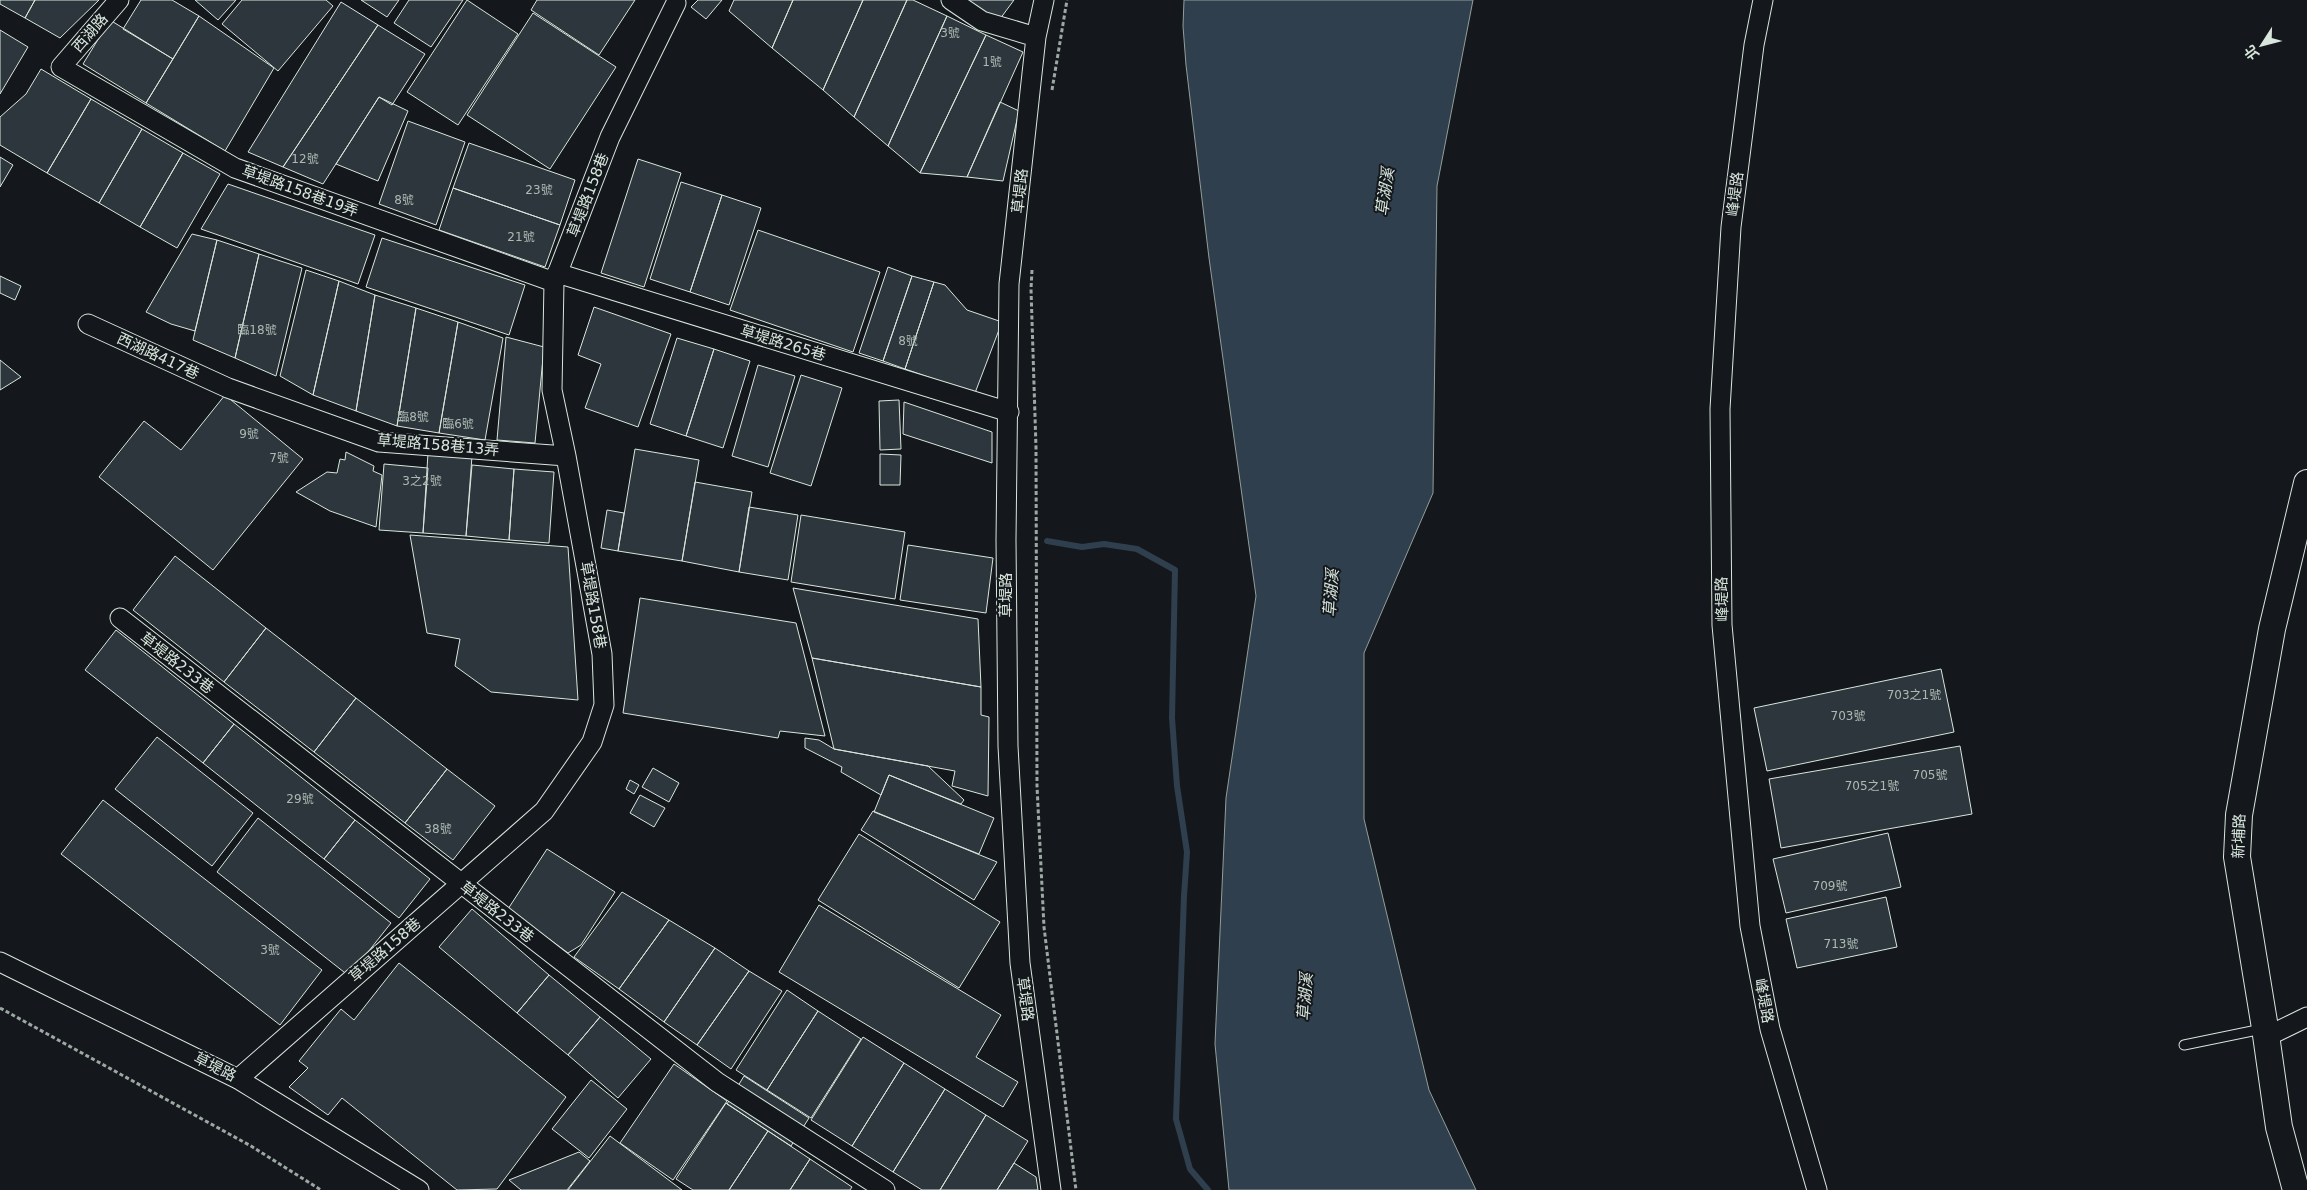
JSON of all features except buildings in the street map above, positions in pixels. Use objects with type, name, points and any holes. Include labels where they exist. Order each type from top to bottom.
[{"type":"street","name":"西湖路","points":[[62,67],[119,0]]},
{"type":"street","points":[[951,0],[982,21],[1036,37]]},
{"type":"street","name":"草堤路","points":[[1044,0],[1036,37],[1010,284],[1006,540],[1008,746],[1020,963],[1051,1190]]},
{"type":"street","name":"峰堤路","points":[[1763,0],[1754,45],[1732,227],[1720,409],[1722,625],[1750,926],[1770,1029],[1817,1190]]},
{"type":"street","name":"草堤路158巷","points":[[238,1079],[544,811],[592,742],[604,705],[602,654],[552,390],[556,278],[610,136],[676,4]]},
{"type":"street","name":"草堤路158巷19弄","points":[[62,67],[235,168],[556,278]]},
{"type":"street","name":"草堤路265巷","points":[[556,278],[1009,412]]},
{"type":"street","name":"西湖路417巷","points":[[88,324],[228,388]]},
{"type":"street","name":"草堤路158巷13弄","points":[[228,388],[379,442],[566,456]]},
{"type":"street","name":"新埔路","points":[[2296,1190],[2279,1128],[2266,1033],[2237,857],[2239,815],[2272,629],[2307,483]]},
{"type":"street","name":"草堤路233巷","points":[[120,618],[718,1082],[885,1190]]},
{"type":"street","name":"草堤路","points":[[0,962],[238,1079],[420,1190]]},
{"type":"street","points":[[2266,1033],[2307,1017]]},
{"type":"lane","points":[[2184,1046],[2266,1033]]},
{"type":"path","points":[[1051,97],[1067,0]]},
{"type":"path","points":[[1033,261],[1031,290],[1036,448],[1038,796],[1044,927],[1076,1190]]},
{"type":"path","points":[[0,1008],[251,1146],[321,1190]]},
{"type":"water","name":"草湖溪","points":[[1184,0],[1473,0],[1437,186],[1433,493],[1364,653],[1364,819],[1429,1090],[1476,1190],[1229,1190],[1215,1044],[1226,798],[1256,596],[1209,258],[1186,65],[1183,26]]},
{"type":"waterway","points":[[1047,541],[1082,547],[1104,544],[1137,549],[1175,570],[1172,718],[1177,786],[1187,852],[1176,1119],[1190,1169],[1208,1190]]}]
